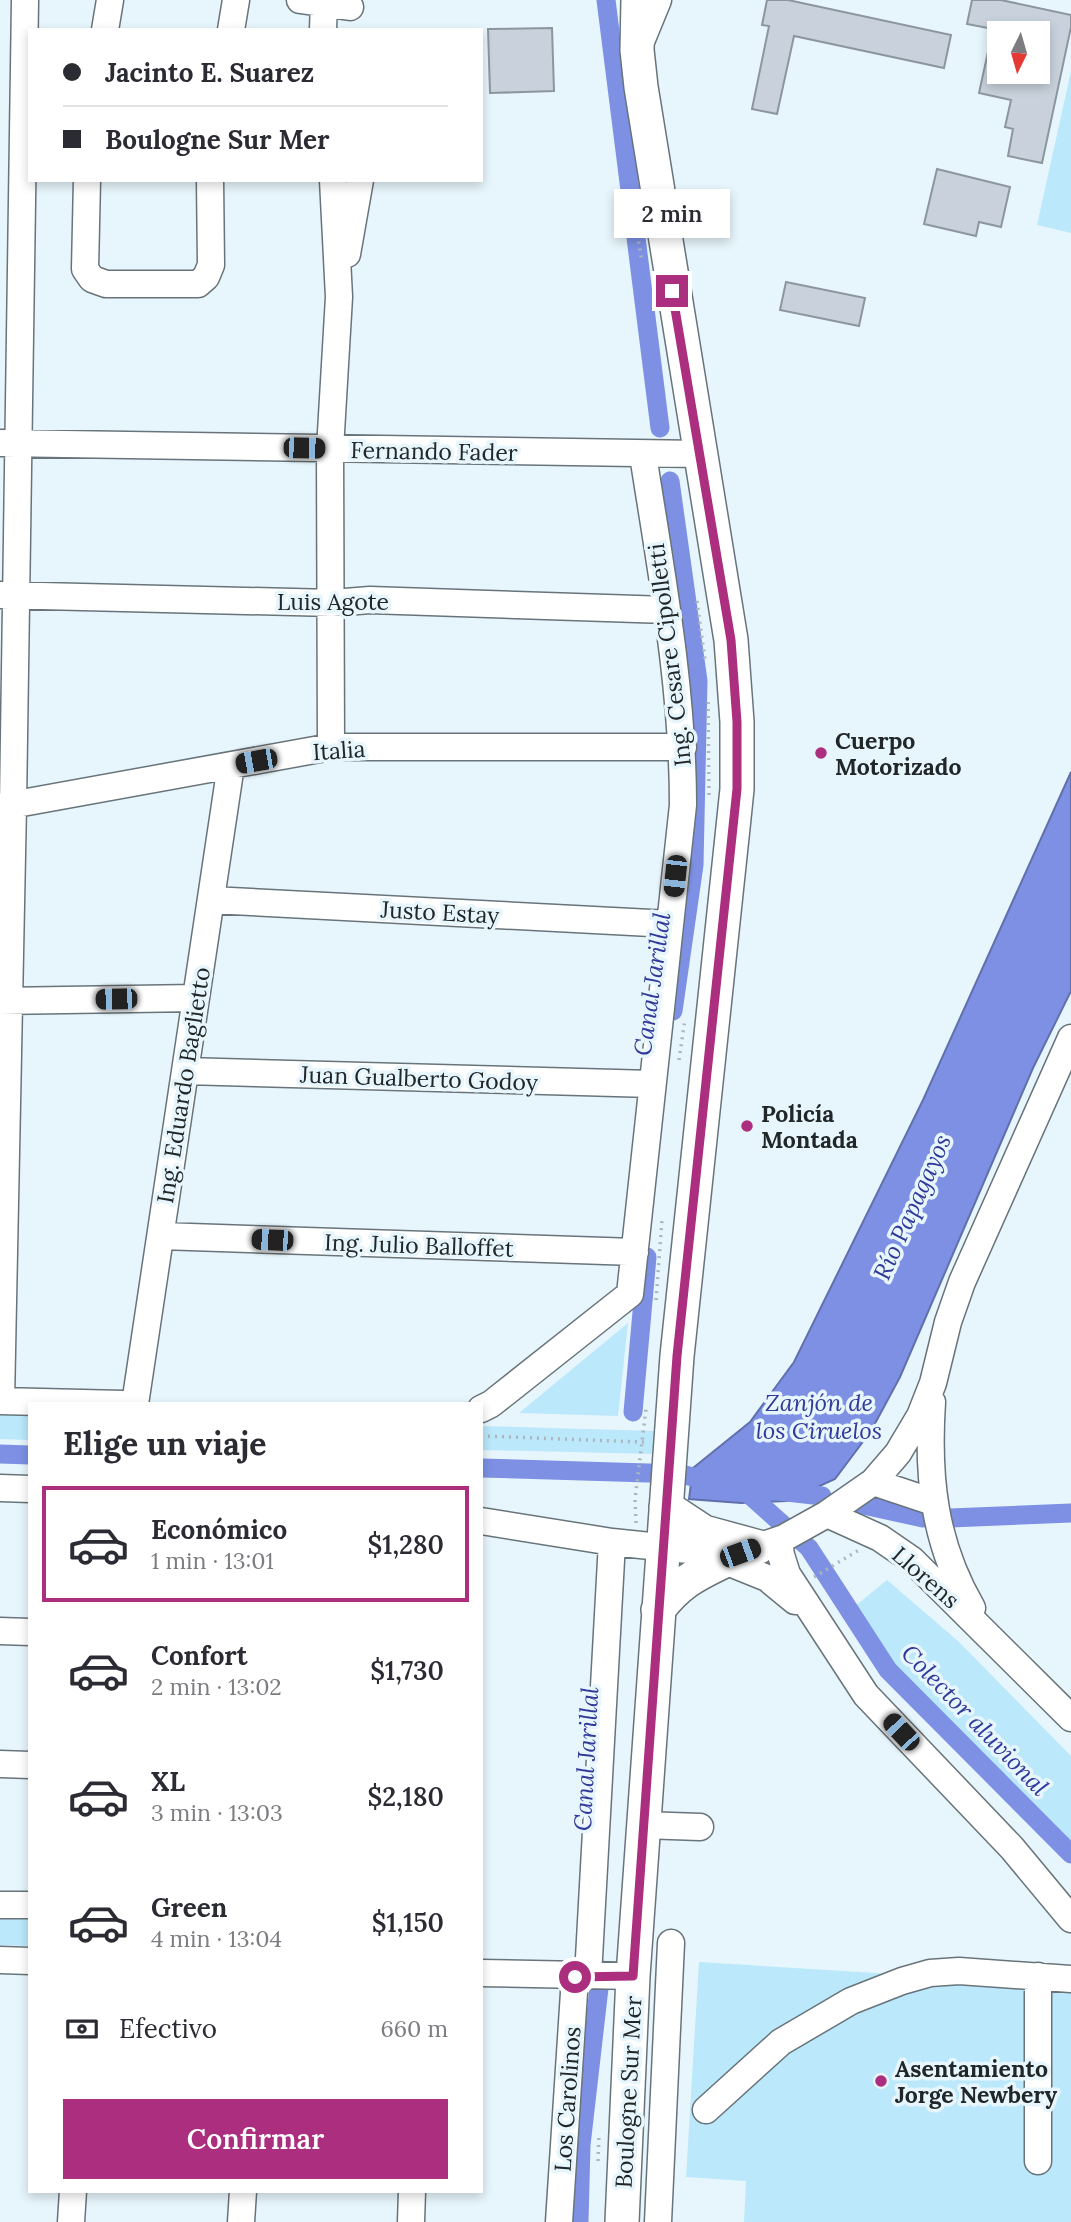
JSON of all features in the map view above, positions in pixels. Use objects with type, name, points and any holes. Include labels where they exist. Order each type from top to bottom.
[{"type":"main road","name":"Boulogne Sur Mer","points":[[622,2222],[633,1976],[664,1548],[651,1503],[656,1442],[677,1356],[738,769],[731,640],[652,159],[637,50],[638,0]]},
{"type":"main road","points":[[651,1503],[704,1532],[757,1548]]},
{"type":"main road","points":[[658,1610],[683,1582],[757,1548]]},
{"type":"street","points":[[25,0],[9,443],[1,1401],[42,1402]]},
{"type":"street","points":[[105,28],[110,0]]},
{"type":"street","points":[[231,28],[236,0]]},
{"type":"street","points":[[637,50],[657,0]]},
{"type":"street","points":[[316,1],[350,12]]},
{"type":"street","points":[[316,1],[323,28]]},
{"type":"street","points":[[87,182],[85,269],[92,279],[106,284],[198,284],[206,277],[211,265],[210,182]]},
{"type":"street","points":[[331,747],[330,449],[339,297],[333,182]]},
{"type":"street","points":[[339,297],[360,182]]},
{"type":"street","name":"Fernando Fader","points":[[9,443],[700,454]]},
{"type":"street","name":"Ing. Cesare Cipolletti","points":[[483,1408],[631,1294],[683,805],[683,747],[667,610],[643,454]]},
{"type":"street","name":"Luis Agote","points":[[8,596],[332,603],[370,600],[667,610]]},
{"type":"street","name":"Italia","points":[[7,806],[331,747],[683,747]]},
{"type":"street","name":"Ing. Eduardo Baglietto","points":[[135,1402],[231,765]]},
{"type":"street","name":"Justo Estay","points":[[211,900],[670,924]]},
{"type":"street","points":[[5,1001],[196,998]]},
{"type":"street","points":[[757,1548],[820,1517],[873,1482],[911,1434],[933,1383],[948,1322],[962,1282],[1071,1038]]},
{"type":"street","name":"Juan Gualberto Godoy","points":[[185,1071],[652,1084]]},
{"type":"street","name":"Ing. Julio Balloffet","points":[[161,1236],[635,1252]]},
{"type":"street","name":"Llorens","points":[[933,1383],[930,1463],[933,1502],[953,1569],[983,1628]]},
{"type":"street","points":[[873,1482],[933,1502]]},
{"type":"street","points":[[0,1488],[28,1489]]},
{"type":"street","name":"Llorens","points":[[820,1517],[880,1538],[912,1560],[1071,1718]]},
{"type":"street","points":[[483,1521],[664,1548],[757,1548],[781,1555],[788,1574],[866,1695],[1012,1849],[1071,1919]]},
{"type":"street","name":"Los Carolinos","points":[[559,2222],[581,1976],[612,1542]]},
{"type":"street","points":[[757,1548],[767,1578],[793,1599],[821,1628]]},
{"type":"street","points":[[0,1631],[28,1632]]},
{"type":"street","points":[[0,1765],[28,1765]]},
{"type":"street","points":[[643,1825],[700,1827]]},
{"type":"street","points":[[0,1905],[28,1905]]},
{"type":"street","points":[[659,2222],[671,1943]]},
{"type":"street","points":[[0,1960],[28,1961]]},
{"type":"street","points":[[706,2110],[781,2042],[814,2021],[902,1981],[930,1973],[959,1971],[1071,1979]]},
{"type":"street","points":[[483,1973],[633,1976]]},
{"type":"street","points":[[1038,1976],[1038,2161]]},
{"type":"street","points":[[71,2222],[73,2193]]},
{"type":"street","points":[[241,2222],[243,2193]]},
{"type":"street","points":[[411,2222],[412,2193]]},
{"type":"path","points":[[483,1436],[656,1442],[651,1503]]},
{"type":"path","points":[[813,1578],[880,1538]]},
{"type":"shaded area","points":[[1071,71],[1071,233],[1037,225]]},
{"type":"shaded area","points":[[628,1323],[618,1416],[519,1413]]},
{"type":"shaded area","points":[[0,1411],[28,1412],[28,1440],[0,1439]]},
{"type":"shaded area","points":[[483,1426],[657,1431],[654,1454],[483,1450]]},
{"type":"shaded area","points":[[887,1580],[958,1641],[1071,1756],[1071,1855],[877,1668],[843,1616]]},
{"type":"shaded area","points":[[0,1911],[28,1912],[28,1946],[0,1945]]},
{"type":"shaded area","name":"Asentamiento Jorge Newbery","points":[[699,1962],[1071,1985],[1071,2222],[744,2222],[746,2181],[686,2177]]},
{"type":"water","name":"Zanjón de los Ciruelos","points":[[1071,772],[1071,991],[1033,1068],[900,1377],[871,1431],[835,1479],[787,1501],[741,1503],[689,1499],[693,1468],[750,1422],[794,1362],[923,1100]]},
{"type":"building","points":[[767,0],[788,0],[951,35],[944,68],[794,36],[777,114],[752,109],[769,26],[762,25]]},
{"type":"building","points":[[972,0],[1001,0],[1071,15],[1071,27],[1042,163],[1008,156],[1013,129],[1005,127],[1011,100],[979,93],[987,56],[987,84],[1050,84],[1050,21],[987,21],[987,28],[967,24]]},
{"type":"building","points":[[552,28],[554,91],[490,93],[488,29]]},
{"type":"building","points":[[937,169],[1010,187],[1001,227],[979,222],[976,236],[924,224]]},
{"type":"building","points":[[786,282],[865,298],[859,326],[780,310]]},
{"type":"waterway","name":"Canal Jarillal","points":[[606,0],[660,428]]},
{"type":"waterway","name":"Canal Jarillal","points":[[670,481],[698,681],[694,865],[673,1011]]},
{"type":"waterway","name":"Canal Jarillal","points":[[633,1412],[647,1257]]},
{"type":"waterway","name":"Zanjón de los Ciruelos","points":[[0,1454],[28,1455]]},
{"type":"waterway","name":"Zanjón de los Ciruelos","points":[[483,1468],[681,1474],[717,1483]]},
{"type":"waterway","name":"Colector aluvional","points":[[743,1489],[809,1548],[888,1670],[1071,1854]]},
{"type":"waterway","name":"Zanjón de los Ciruelos","points":[[778,1491],[822,1496]]},
{"type":"waterway","name":"Colector aluvional","points":[[859,1504],[923,1518]]},
{"type":"waterway","name":"Colector aluvional","points":[[950,1518],[1071,1513]]},
{"type":"waterway","name":"Canal Jarillal","points":[[579,2222],[581,2145],[599,1988]]},
{"type":"place","name":"Cuerpo Motorizado","points":[[821,753]]},
{"type":"place","name":"Policía Montada","points":[[747,1126]]},
{"type":"place","name":"Asentamiento Jorge Newbery","points":[[881,2081]]},
{"type":"route","points":[[575,1977],[633,1976],[677,1356],[737,789],[737,722],[731,640],[672,291]]},
{"type":"water label","name":"Río Papagayos","points":[[912,1207]]}]
